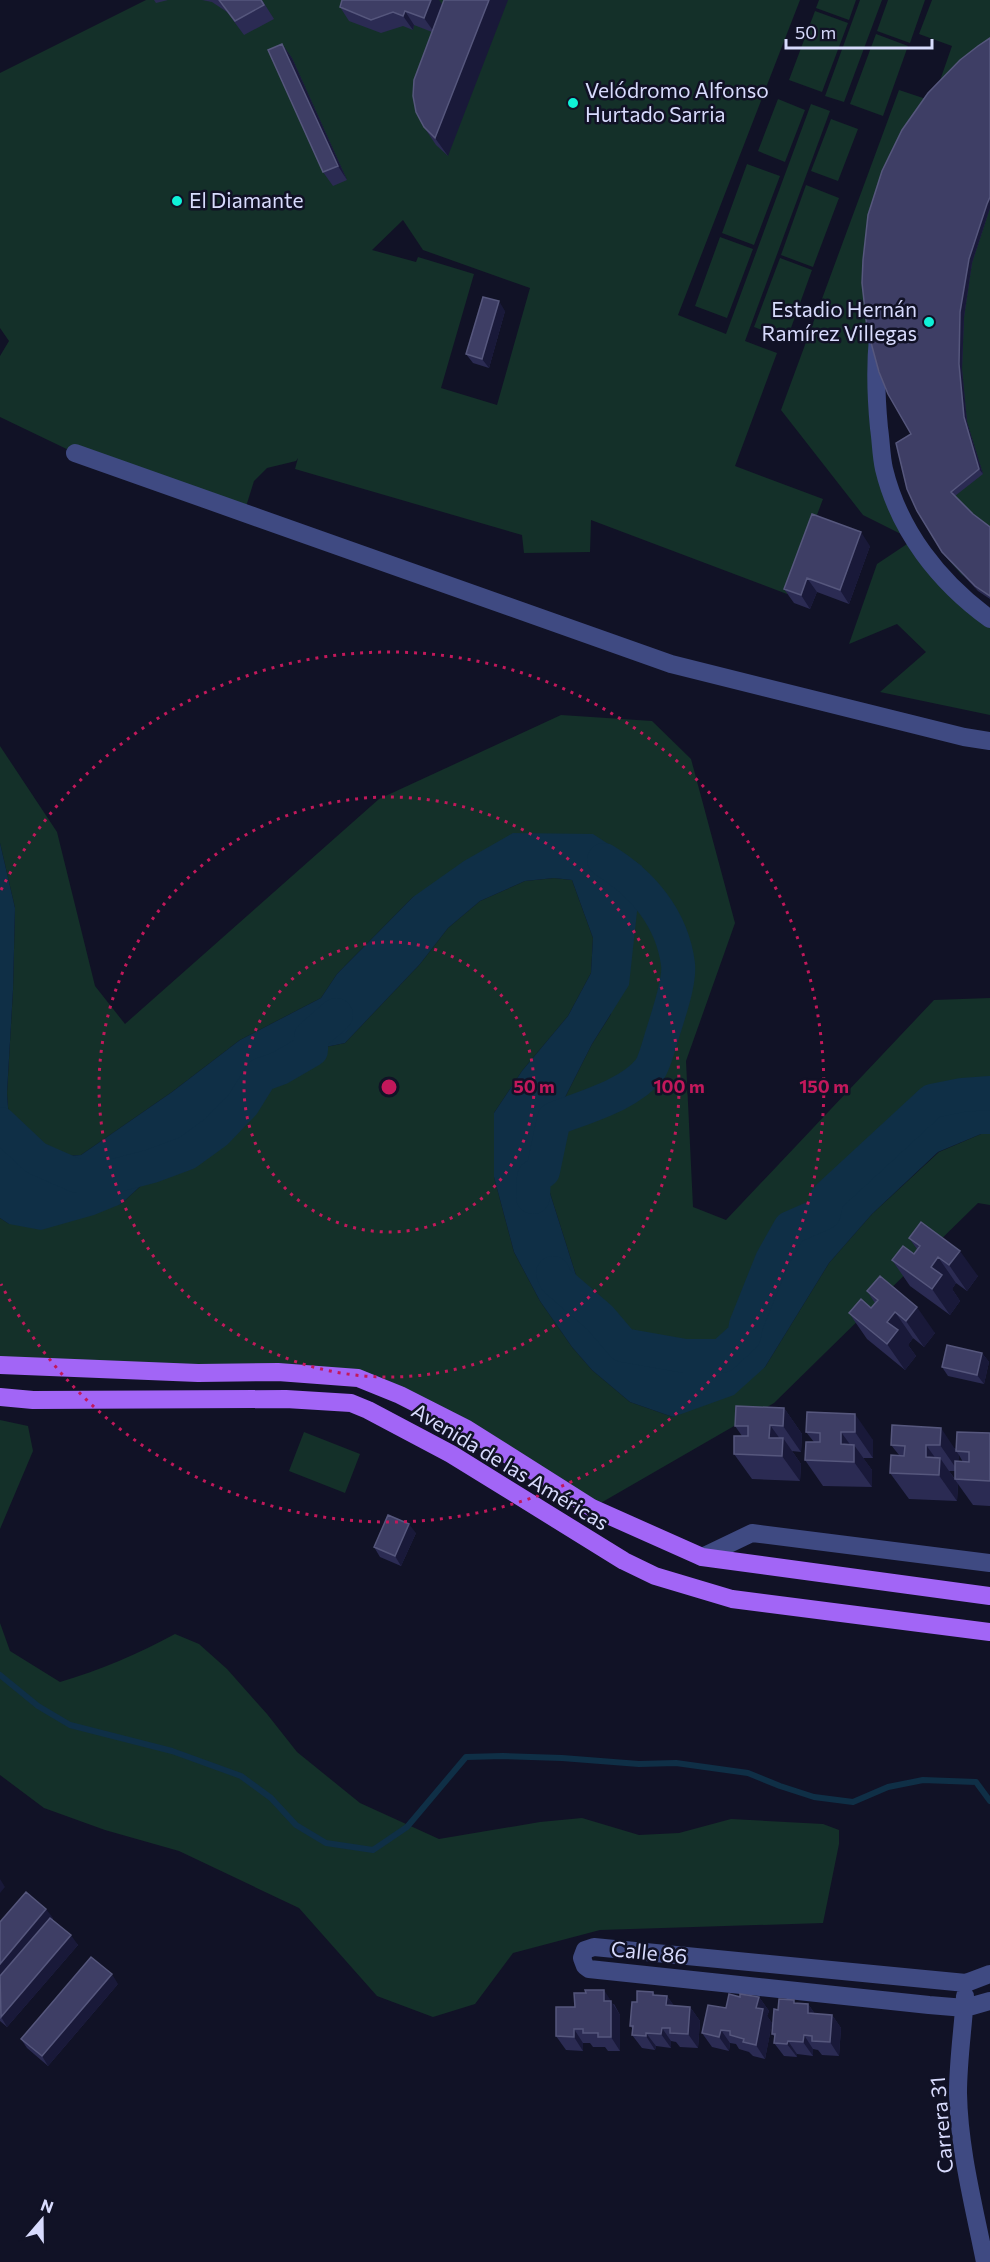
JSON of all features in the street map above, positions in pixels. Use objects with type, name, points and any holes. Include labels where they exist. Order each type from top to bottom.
[{"type":"main road","name":"Avenida de las Américas","points":[[0,1365],[198,1373],[278,1372],[358,1378],[400,1395],[467,1430],[592,1508],[702,1557],[990,1596]]},
{"type":"main road","name":"Avenida de las Américas","points":[[0,1397],[33,1400],[286,1399],[351,1403],[451,1454],[624,1561],[655,1576],[732,1599],[990,1632]]},
{"type":"street","points":[[880,324],[875,390],[884,466],[890,489],[914,540],[930,563],[955,591],[990,619]]},
{"type":"street","points":[[75,453],[670,664],[990,741]]},
{"type":"street","points":[[702,1557],[752,1533],[990,1563]]},
{"type":"street","name":"Calle 86","points":[[990,1974],[966,1983],[594,1947],[585,1950],[582,1958],[588,1969],[872,2000],[964,2008],[990,2001]]},
{"type":"street","points":[[872,2000],[875,1975]]},
{"type":"street","points":[[929,2005],[931,1980]]},
{"type":"street","name":"Carrera 31","points":[[966,1983],[958,2092],[963,2153],[985,2262]]},
{"type":"green space","points":[[146,0],[800,0],[678,315],[726,334],[811,104],[830,111],[745,341],[777,353],[735,466],[823,499],[787,594],[591,520],[590,552],[524,553],[522,535],[295,469],[298,458],[296,461],[267,468],[254,481],[244,513],[75,453],[0,417],[0,356],[9,341],[0,328],[0,73]],"holes":[[[403,220],[423,250],[530,288],[497,405],[441,388],[474,274],[418,257],[416,262],[372,250]]]},
{"type":"green space","points":[[819,0],[856,0],[849,20],[816,8]]},
{"type":"green space","points":[[860,0],[882,0],[844,102],[825,96]]},
{"type":"green space","points":[[888,0],[925,0],[910,43],[877,31]]},
{"type":"green space","points":[[932,0],[990,0],[990,599],[961,574],[945,556],[920,515],[914,438],[883,377],[884,469],[914,540],[990,619],[990,715],[880,692],[926,652],[897,624],[849,644],[877,564],[913,540],[863,515],[781,410],[899,90],[929,100],[936,92],[952,46],[919,34]]},
{"type":"green space","points":[[815,11],[848,23],[822,92],[789,80]]},
{"type":"green space","points":[[876,34],[908,46],[883,116],[850,104]]},
{"type":"green space","points":[[778,99],[805,110],[785,162],[758,151]]},
{"type":"green space","points":[[831,119],[858,129],[838,181],[811,171]]},
{"type":"green space","points":[[747,164],[780,176],[754,245],[722,233]]},
{"type":"green space","points":[[806,185],[839,198],[813,267],[781,255]]},
{"type":"green space","points":[[720,237],[753,249],[727,318],[695,306]]},
{"type":"green space","points":[[780,258],[812,270],[787,339],[754,327]]},
{"type":"green space","points":[[561,715],[652,721],[691,759],[735,923],[686,1061],[693,1207],[726,1220],[934,1000],[990,998],[990,1093],[962,1095],[932,1102],[905,1125],[795,1247],[744,1336],[722,1356],[653,1365],[623,1345],[586,1307],[543,1171],[554,1119],[592,1044],[611,1014],[593,834],[413,897],[337,974],[321,998],[240,1040],[172,1092],[81,1155],[36,1158],[10,1135],[7,1093],[15,908],[0,843],[0,746],[57,832],[95,986],[125,1024],[379,799]]},
{"type":"green space","points":[[554,878],[572,880],[593,938],[591,973],[568,1016],[522,1071],[494,1113],[494,1177],[514,1252],[540,1301],[572,1347],[592,1370],[630,1402],[673,1417],[765,1367],[829,1263],[872,1214],[939,1152],[981,1134],[990,1134],[990,1205],[978,1203],[774,1403],[592,1508],[358,1378],[0,1365],[0,1218],[9,1224],[121,1204],[261,1075],[311,1050],[345,1043],[420,964],[448,928],[480,901],[525,881]]},
{"type":"green space","points":[[0,1420],[28,1426],[33,1451],[0,1529]]},
{"type":"green space","points":[[304,1432],[360,1454],[345,1493],[289,1471]]},
{"type":"green space","points":[[0,1623],[10,1651],[60,1682],[119,1661],[175,1634],[199,1644],[227,1669],[297,1752],[360,1803],[439,1839],[540,1822],[582,1818],[639,1835],[679,1833],[731,1819],[823,1824],[839,1830],[839,1844],[823,1923],[600,1930],[513,1953],[475,2004],[433,2017],[377,1996],[299,1908],[179,1851],[105,1830],[44,1808],[0,1775]]},
{"type":"water","points":[[513,833],[593,834],[642,866],[629,985],[592,1044],[554,1119],[543,1171],[586,1307],[623,1345],[653,1365],[722,1356],[744,1336],[795,1247],[854,1175],[932,1102],[962,1095],[990,1093],[990,1134],[981,1134],[938,1152],[872,1214],[829,1263],[765,1367],[734,1395],[673,1417],[630,1402],[592,1370],[572,1347],[540,1301],[514,1252],[494,1177],[494,1113],[522,1071],[568,1016],[591,973],[593,938],[572,880],[554,878],[525,881],[480,901],[448,928],[420,964],[345,1043],[311,1050],[261,1075],[121,1204],[94,1215],[41,1230],[9,1224],[0,1218],[0,843],[15,908],[7,1093],[10,1135],[36,1158],[81,1155],[172,1092],[240,1040],[321,998],[337,974],[413,897],[464,861]]},
{"type":"building","points":[[219,0],[261,0],[264,5],[235,21]]},
{"type":"building","points":[[342,0],[431,0],[424,18],[405,11],[403,16],[393,12],[371,20],[340,7]]},
{"type":"building","points":[[444,0],[489,0],[435,138],[424,127],[416,112],[413,96],[414,80]]},
{"type":"building","name":"Estadio Hernán Ramírez Villegas","points":[[990,38],[990,197],[969,259],[960,312],[959,364],[964,417],[979,469],[951,492],[990,527],[990,596],[975,586],[942,552],[917,511],[907,489],[896,443],[911,434],[888,394],[879,372],[867,328],[862,283],[868,215],[882,171],[902,130],[928,93],[960,60]]},
{"type":"building","points":[[282,44],[338,166],[323,172],[268,50]]},
{"type":"building","points":[[483,297],[499,301],[482,359],[466,354]]},
{"type":"building","points":[[812,514],[861,532],[840,590],[807,578],[801,595],[784,589]]},
{"type":"building","points":[[921,1222],[960,1251],[949,1265],[938,1257],[931,1267],[942,1275],[932,1289],[892,1260],[903,1246],[914,1254],[920,1246],[909,1238]]},
{"type":"building","points":[[880,1276],[917,1307],[906,1321],[895,1312],[887,1322],[898,1330],[887,1344],[849,1313],[861,1299],[871,1308],[878,1300],[867,1291]]},
{"type":"building","points":[[947,1345],[982,1353],[977,1375],[942,1367]]},
{"type":"building","points":[[736,1406],[784,1408],[783,1426],[770,1425],[769,1438],[783,1438],[782,1456],[734,1454],[734,1436],[748,1436],[748,1426],[735,1426]]},
{"type":"building","points":[[807,1412],[855,1414],[855,1432],[841,1432],[841,1444],[854,1445],[854,1462],[805,1460],[806,1442],[820,1442],[820,1433],[806,1432]]},
{"type":"building","points":[[892,1425],[941,1428],[940,1445],[926,1445],[926,1457],[940,1458],[939,1475],[890,1473],[891,1455],[904,1456],[905,1446],[891,1445]]},
{"type":"building","points":[[957,1432],[990,1433],[990,1481],[955,1479],[955,1461],[969,1462],[969,1452],[956,1451]]},
{"type":"building","points":[[388,1515],[409,1524],[395,1556],[374,1547]]},
{"type":"building","points":[[26,1892],[46,1909],[0,1964],[0,1922]]},
{"type":"building","points":[[50,1918],[71,1935],[1,2017],[0,1976]]},
{"type":"building","points":[[91,1957],[112,1974],[42,2056],[21,2039]]},
{"type":"building","points":[[585,1990],[604,1990],[604,2001],[611,2001],[611,2037],[598,2037],[598,2033],[583,2033],[583,2029],[574,2029],[574,2037],[556,2036],[556,2007],[575,2007],[574,1993],[586,1993]]},
{"type":"building","points":[[637,1991],[667,1996],[666,2005],[690,2007],[688,2034],[670,2033],[670,2028],[662,2028],[661,2034],[632,2035],[633,2026],[630,2026],[632,2002],[637,2002]]},
{"type":"building","points":[[729,1994],[740,1997],[740,1994],[759,1997],[756,2008],[763,2009],[756,2045],[743,2042],[744,2039],[730,2035],[730,2031],[721,2030],[719,2037],[702,2033],[708,2005],[726,2008]]},
{"type":"building","points":[[779,1999],[808,2004],[808,2013],[832,2015],[830,2042],[812,2041],[812,2036],[804,2035],[803,2042],[774,2043],[775,2034],[772,2034],[774,2009],[778,2010]]},
{"type":"waterway","points":[[533,1197],[534,1177],[543,1171],[554,1119],[619,1093],[631,1086],[650,1069],[676,987],[678,964],[675,947],[662,917],[653,903],[631,879],[604,860]]},
{"type":"waterway","points":[[0,1124],[36,1158],[77,1176],[114,1176],[152,1166],[187,1153],[216,1132],[243,1104],[261,1075],[280,1068],[311,1050],[311,1037],[336,1015]]},
{"type":"waterway","points":[[553,1273],[556,1280],[600,1318],[623,1345],[685,1356],[722,1356],[744,1336],[746,1325],[772,1260],[790,1228],[824,1213],[827,1198],[932,1101],[962,1095],[990,1093]]},
{"type":"waterway","points":[[0,1675],[38,1706],[70,1725],[172,1751],[241,1776],[271,1798],[296,1825],[326,1843],[373,1850],[407,1827],[466,1757],[503,1756],[639,1764],[676,1763],[748,1773],[814,1797],[853,1802],[888,1787],[923,1780],[976,1782],[990,1801]]},
{"type":"place","name":"Velódromo Alfonso Hurtado Sarria","points":[[573,103]]},
{"type":"place","name":"El Diamante","points":[[177,201]]},
{"type":"place","name":"Estadio Hernán Ramírez Villegas","points":[[929,322]]}]
